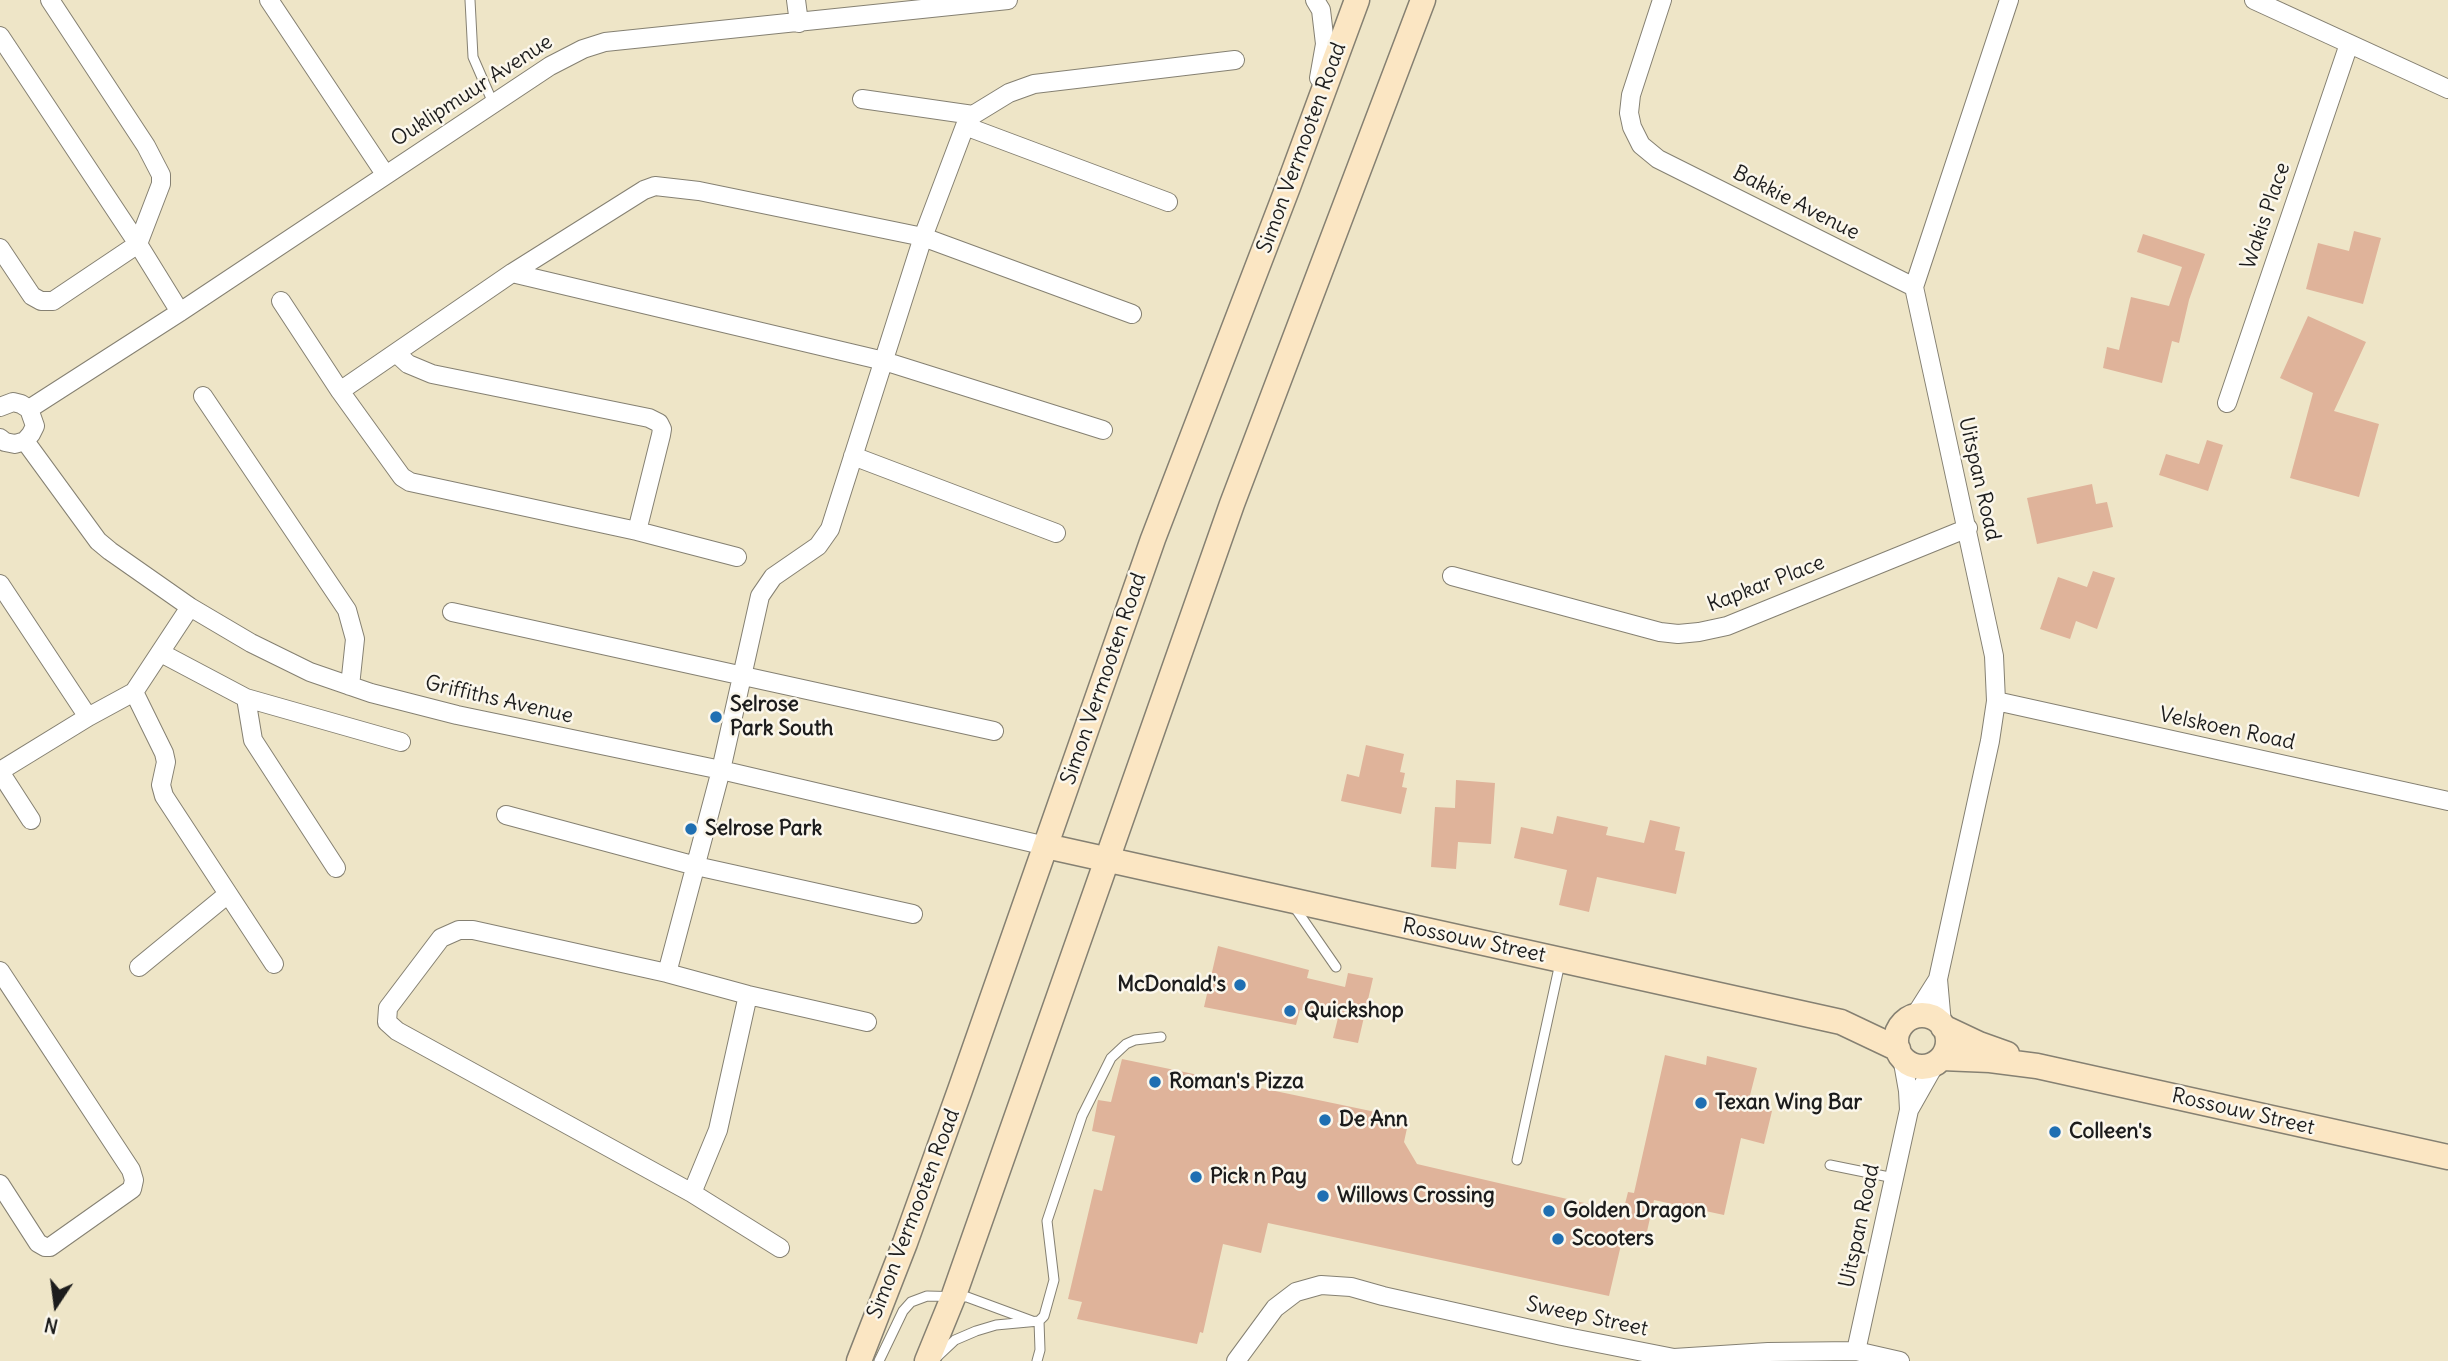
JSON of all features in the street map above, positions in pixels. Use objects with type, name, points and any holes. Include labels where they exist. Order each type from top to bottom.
[{"type":"main road","name":"Simon Vermooten Road","points":[[859,1361],[905,1243],[1153,539],[1357,0]]},
{"type":"main road","points":[[930,1361],[1232,503],[1423,0]]},
{"type":"main road","name":"Rossouw Street","points":[[1046,846],[1841,1022],[1900,1053]]},
{"type":"main road","points":[[1929,1016],[1943,1025],[1948,1043],[1939,1061],[1920,1067],[1913,1065],[1900,1053],[1896,1042],[1900,1027],[1913,1017],[1929,1016]]},
{"type":"main road","name":"Rossouw Street","points":[[1841,1022],[1913,1017]]},
{"type":"main road","name":"Rossouw Street","points":[[1943,1025],[1979,1044],[2037,1066]]},
{"type":"main road","name":"Rossouw Street","points":[[1939,1061],[1990,1060],[2037,1066],[2448,1157]]},
{"type":"street","points":[[0,248],[32,296],[41,301],[53,301],[138,244],[159,193],[161,175],[146,146],[50,0]]},
{"type":"street","points":[[269,0],[385,174]]},
{"type":"street","points":[[796,0],[799,23]]},
{"type":"street","name":"Ouklipmuur Avenue","points":[[29,408],[180,312],[385,174],[571,54],[605,42],[1008,0]]},
{"type":"street","points":[[1309,129],[1325,44],[1321,10],[1315,0]]},
{"type":"street","name":"Bakkie Avenue","points":[[1662,0],[1631,95],[1629,113],[1632,127],[1641,145],[1658,159],[1914,287]]},
{"type":"street","points":[[1914,287],[2009,0]]},
{"type":"street","points":[[2254,0],[2448,89]]},
{"type":"street","points":[[0,36],[180,312]]},
{"type":"street","name":"Wakis Place","points":[[2227,403],[2349,44]]},
{"type":"street","points":[[667,973],[721,770],[760,596],[772,577],[818,546],[830,529],[923,237],[969,120],[1009,93],[1034,84],[1235,61]]},
{"type":"street","points":[[862,99],[969,120],[1168,202]]},
{"type":"street","points":[[340,391],[512,273],[655,186],[681,188],[923,237],[1132,314]]},
{"type":"street","points":[[512,273],[884,361],[1103,430]]},
{"type":"street","name":"Uitspan Road","points":[[1914,287],[1994,656],[1996,701],[1990,741],[1938,979],[1943,1025]]},
{"type":"street","points":[[281,302],[340,391],[402,477],[410,482],[637,531],[737,556]]},
{"type":"street","points":[[397,353],[408,364],[432,374],[649,418],[659,423],[661,435],[637,531]]},
{"type":"street","points":[[203,396],[347,610],[355,639],[350,686]]},
{"type":"street","points":[[0,439],[15,444],[25,441],[35,426],[29,408],[13,402],[1,403]]},
{"type":"street","name":"Griffiths Avenue","points":[[25,441],[98,541],[167,593],[251,643],[310,672],[350,686],[457,715],[721,770],[1046,846]]},
{"type":"street","points":[[853,456],[1056,533]]},
{"type":"street","name":"Kapkar Place","points":[[1452,576],[1660,632],[1689,634],[1727,625],[1968,528]]},
{"type":"street","points":[[0,584],[88,717]]},
{"type":"street","points":[[31,820],[0,771],[134,692],[190,607]]},
{"type":"street","points":[[452,612],[994,731]]},
{"type":"street","points":[[161,653],[246,698],[401,742]]},
{"type":"street","points":[[134,692],[164,753],[166,762],[161,785],[164,796],[274,964]]},
{"type":"street","points":[[246,698],[253,740],[336,867]]},
{"type":"street","name":"Velskoen Road","points":[[1996,701],[2448,801]]},
{"type":"street","points":[[506,815],[696,866],[913,914]]},
{"type":"street","points":[[139,967],[228,894]]},
{"type":"street","points":[[780,1248],[692,1193],[397,1031],[387,1022],[388,1008],[442,939],[459,930],[473,930],[667,973],[867,1022]]},
{"type":"street","points":[[0,971],[131,1170],[134,1180],[132,1189],[50,1247],[38,1243],[0,1184]]},
{"type":"street","name":"Uitspan Road","points":[[1913,1017],[1938,979]]},
{"type":"street","points":[[692,1193],[718,1130],[748,995]]},
{"type":"street","name":"Uitspan Road","points":[[1856,1351],[1909,1110],[1909,1091],[1900,1053]]},
{"type":"street","name":"Uitspan Road","points":[[1909,1110],[1939,1061]]},
{"type":"street","name":"Sweep Street","points":[[1237,1361],[1275,1308],[1296,1292],[1321,1284],[1351,1287],[1674,1359],[1768,1352],[1856,1351],[1900,1361]]},
{"type":"lane","points":[[470,0],[473,57],[493,103]]},
{"type":"lane","points":[[1289,900],[1336,967]]},
{"type":"lane","points":[[1517,1160],[1560,960]]},
{"type":"lane","points":[[930,1361],[956,1340],[976,1331],[996,1325],[1036,1322],[1044,1316],[1054,1280],[1048,1221],[1082,1116],[1111,1058],[1126,1044],[1135,1040],[1161,1037]]},
{"type":"lane","points":[[1830,1165],[1894,1178]]},
{"type":"lane","points":[[878,1361],[903,1311],[911,1302],[927,1296],[967,1297],[1036,1322]]},
{"type":"lane","points":[[1036,1322],[1040,1350],[1037,1361]]},
{"type":"building","points":[[2354,231],[2381,238],[2363,304],[2306,289],[2318,243],[2349,251]]},
{"type":"building","points":[[2143,234],[2205,254],[2189,300],[2179,343],[2172,341],[2162,383],[2103,368],[2107,347],[2119,350],[2131,297],[2169,306],[2182,267],[2137,252]]},
{"type":"building","points":[[2308,316],[2366,342],[2334,411],[2379,424],[2359,497],[2290,478],[2313,393],[2280,378]]},
{"type":"building","points":[[2207,440],[2223,445],[2208,491],[2159,475],[2166,454],[2199,464]]},
{"type":"building","points":[[2092,484],[2096,504],[2107,502],[2113,527],[2037,544],[2027,498]]},
{"type":"building","points":[[2093,571],[2115,578],[2097,629],[2076,621],[2070,639],[2040,629],[2058,577],[2087,587]]},
{"type":"building","points":[[1366,745],[1404,754],[1400,772],[1405,773],[1402,787],[1407,788],[1401,814],[1341,801],[1347,774],[1359,777]]},
{"type":"building","points":[[1456,780],[1495,783],[1491,844],[1458,842],[1456,869],[1431,867],[1435,807],[1455,808]]},
{"type":"building","points":[[1557,816],[1608,827],[1606,835],[1644,843],[1650,820],[1680,827],[1675,850],[1685,852],[1676,894],[1597,877],[1589,912],[1559,905],[1567,870],[1514,858],[1521,827],[1553,834]]},
{"type":"building","points":[[1218,946],[1309,970],[1307,978],[1345,987],[1348,973],[1373,978],[1358,1043],[1333,1038],[1338,1018],[1300,1010],[1296,1025],[1204,1007]]},
{"type":"building","name":"Willows Crossing","points":[[1665,1055],[1706,1065],[1707,1056],[1757,1068],[1747,1107],[1772,1111],[1764,1144],[1741,1138],[1724,1215],[1654,1200],[1646,1236],[1624,1232],[1609,1296],[1268,1223],[1261,1253],[1223,1244],[1203,1333],[1200,1332],[1197,1344],[1077,1319],[1082,1302],[1068,1299],[1094,1189],[1102,1191],[1115,1136],[1092,1131],[1098,1100],[1111,1102],[1122,1059],[1409,1119],[1404,1142],[1417,1164],[1623,1212],[1628,1192],[1634,1193]]},
{"type":"place","name":"Selrose Park South","points":[[716,717]]},
{"type":"place","name":"Selrose Park","points":[[691,829]]},
{"type":"place","name":"McDonald's","points":[[1240,985]]},
{"type":"place","name":"Quickshop","points":[[1290,1011]]},
{"type":"place","name":"Roman's Pizza","points":[[1155,1082]]},
{"type":"place","name":"Texan Wing Bar","points":[[1701,1103]]},
{"type":"place","name":"De Ann","points":[[1325,1120]]},
{"type":"place","name":"Colleen's","points":[[2055,1132]]},
{"type":"place","name":"Pick n Pay","points":[[1196,1177]]},
{"type":"place","name":"Willows Crossing","points":[[1323,1196]]},
{"type":"place","name":"Golden Dragon","points":[[1549,1211]]},
{"type":"place","name":"Scooters","points":[[1558,1239]]}]
